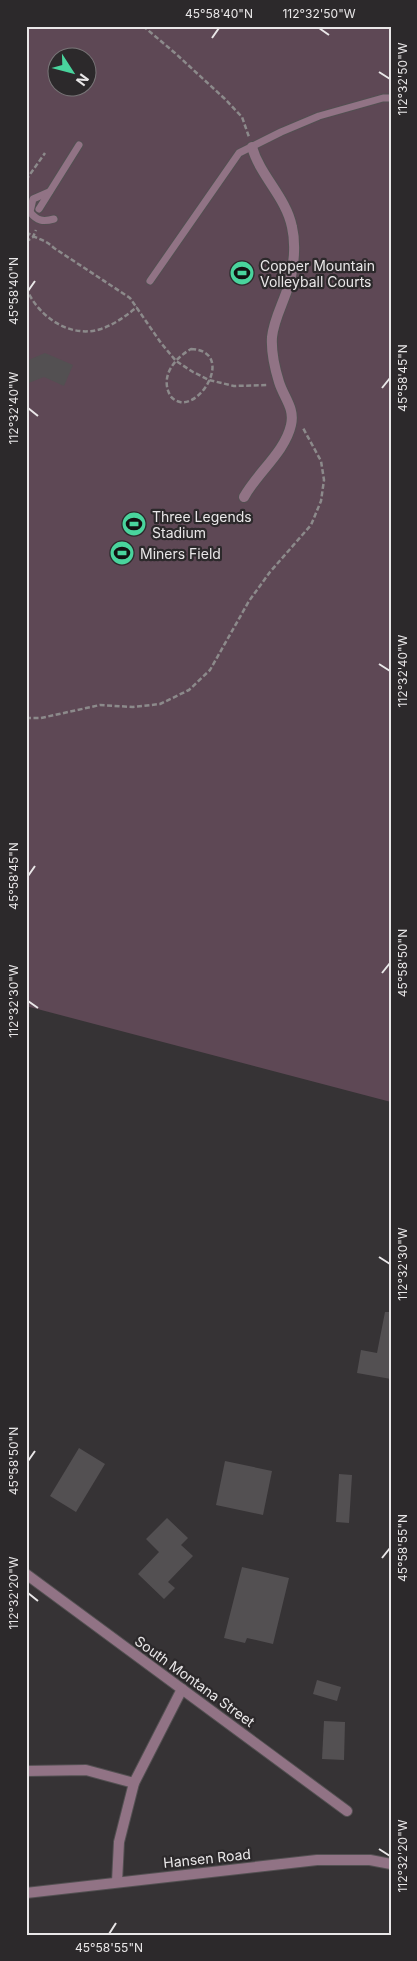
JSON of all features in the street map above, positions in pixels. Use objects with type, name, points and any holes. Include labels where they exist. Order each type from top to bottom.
[{"type":"street","points":[[244,497],[286,438],[293,414],[279,383],[273,358],[272,338],[277,314],[289,283],[294,254],[293,228],[287,210],[255,158],[252,147]]},
{"type":"street","name":"South Montana Street","points":[[26,1574],[347,1811]]},
{"type":"street","points":[[117,1882],[119,1842],[134,1783],[182,1689]]},
{"type":"street","points":[[26,1771],[86,1770],[134,1783]]},
{"type":"street","name":"Hansen Road","points":[[26,1893],[317,1860],[370,1860],[391,1864]]},
{"type":"lane","points":[[150,281],[239,153],[319,116],[375,100],[391,98]]},
{"type":"lane","points":[[39,209],[79,145]]},
{"type":"lane","points":[[49,192],[33,199],[30,212],[39,220],[47,221],[54,219]]},
{"type":"path","points":[[143,26],[226,99],[242,118],[249,136]]},
{"type":"path","points":[[26,180],[45,153]]},
{"type":"path","points":[[26,232],[33,237],[45,239],[54,248],[130,298],[176,361],[209,380],[234,386],[259,386],[279,383]]},
{"type":"path","points":[[26,242],[33,237]]},
{"type":"path","points":[[26,288],[50,319],[67,328],[79,330],[99,329],[121,320],[137,307]]},
{"type":"path","points":[[191,350],[205,352],[211,357],[213,366],[209,380],[201,393],[192,400],[180,403],[170,397],[166,387],[167,375],[176,361],[182,354],[191,350]]},
{"type":"path","points":[[26,718],[41,718],[100,705],[133,707],[160,704],[189,690],[210,670],[249,601],[270,572],[311,525],[321,501],[324,480],[321,461],[313,444],[293,414]]},
{"type":"shaded area","points":[[26,26],[391,26],[391,1102],[26,1006]]},
{"type":"building","points":[[45,353],[73,365],[64,386],[44,377],[26,384],[26,361]]},
{"type":"building","points":[[385,1312],[391,1312],[391,1379],[357,1373],[361,1350],[377,1353]]},
{"type":"building","points":[[79,1448],[105,1464],[76,1512],[50,1496]]},
{"type":"building","points":[[225,1461],[272,1471],[263,1515],[216,1505]]},
{"type":"building","points":[[339,1474],[352,1475],[349,1523],[336,1522]]},
{"type":"building","points":[[167,1518],[188,1538],[181,1545],[193,1556],[168,1582],[175,1588],[164,1599],[138,1574],[159,1552],[146,1539]]},
{"type":"building","points":[[242,1567],[289,1578],[273,1644],[247,1638],[245,1643],[224,1638]]},
{"type":"building","points":[[317,1680],[341,1687],[337,1701],[313,1694]]},
{"type":"building","points":[[324,1721],[345,1722],[344,1760],[322,1759]]},
{"type":"place","name":"Copper Mountain Volleyball Courts","points":[[242,273]]},
{"type":"place","name":"Three Legends Stadium","points":[[134,524]]},
{"type":"place","name":"Miners Field","points":[[122,553]]}]
